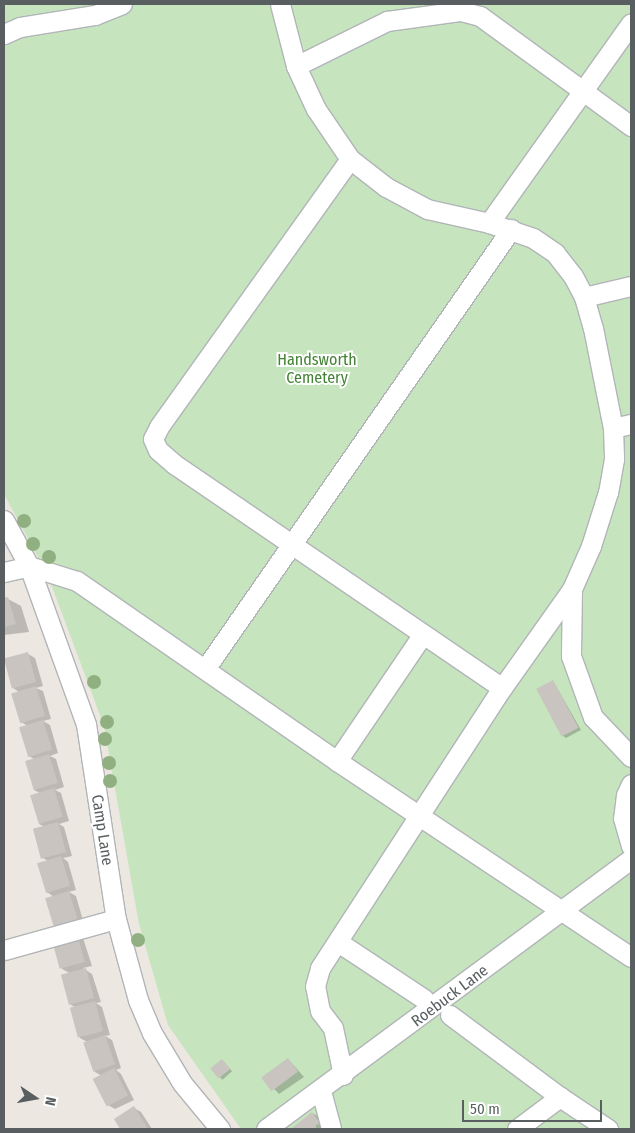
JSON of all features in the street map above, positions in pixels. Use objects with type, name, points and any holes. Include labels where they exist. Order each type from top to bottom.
[{"type":"street","points":[[4,34],[20,27],[95,16],[122,4]]},
{"type":"street","points":[[280,4],[296,66],[316,109],[350,159],[386,187],[427,209],[511,229],[533,238],[555,253],[573,276],[584,297],[622,426],[608,492],[591,546],[572,589],[502,688],[418,814],[320,968],[316,986],[320,1011],[333,1028],[343,1075]]},
{"type":"street","points":[[296,66],[388,21],[461,11],[480,16],[631,126]]},
{"type":"street","points":[[489,223],[631,23]]},
{"type":"street","points":[[350,159],[158,427],[153,440],[158,450],[174,464],[293,542],[502,688]]},
{"type":"street","points":[[205,670],[511,229]]},
{"type":"street","points":[[584,297],[631,286]]},
{"type":"street","name":"Camp Lane","points":[[4,520],[29,566],[86,724],[116,919],[138,1000],[152,1033],[182,1083],[220,1129]]},
{"type":"street","points":[[4,572],[29,566],[77,581],[337,762],[564,910],[631,957]]},
{"type":"street","points":[[572,589],[570,656],[593,717],[631,757]]},
{"type":"street","points":[[337,762],[423,634]]},
{"type":"street","points":[[631,784],[626,795],[623,818],[631,846]]},
{"type":"street","name":"Roebuck Lane","points":[[266,1129],[343,1075],[631,859]]},
{"type":"street","points":[[4,950],[116,919]]},
{"type":"street","points":[[338,942],[424,999]]},
{"type":"street","points":[[450,1015],[560,1098],[608,1129]]},
{"type":"street","points":[[321,1091],[331,1129]]},
{"type":"street","points":[[517,1129],[560,1098]]},
{"type":"green space","name":"Handsworth Cemetery","points":[[4,4],[631,4],[631,1129],[241,1129],[168,1025],[139,924],[104,726],[48,576],[4,494]]},
{"type":"building","points":[[8,597],[16,624],[4,627],[4,598]]},
{"type":"building","points":[[28,652],[36,682],[12,688],[4,658]]},
{"type":"building","points":[[553,680],[578,728],[562,737],[536,689]]},
{"type":"building","points":[[36,686],[45,716],[20,723],[11,694]]},
{"type":"building","points":[[43,720],[52,750],[28,757],[19,727]]},
{"type":"building","points":[[49,754],[58,783],[34,790],[25,761]]},
{"type":"building","points":[[54,788],[63,817],[39,824],[30,795]]},
{"type":"building","points":[[58,822],[66,852],[41,859],[33,829]]},
{"type":"building","points":[[61,856],[70,886],[46,893],[37,863]]},
{"type":"building","points":[[69,891],[78,921],[54,928],[45,898]]},
{"type":"building","points":[[77,933],[85,962],[60,969],[52,940]]},
{"type":"building","points":[[86,968],[94,998],[69,1005],[61,975]]},
{"type":"building","points":[[95,1001],[103,1031],[78,1038],[70,1008]]},
{"type":"building","points":[[105,1035],[115,1064],[93,1072],[83,1042]]},
{"type":"building","points":[[288,1058],[298,1072],[271,1091],[261,1077]]},
{"type":"building","points":[[222,1059],[230,1069],[219,1079],[210,1068]]},
{"type":"building","points":[[114,1068],[128,1096],[107,1107],[93,1079]]},
{"type":"building","points":[[134,1106],[148,1129],[120,1129],[114,1119]]},
{"type":"building","points":[[312,1112],[320,1123],[315,1126],[318,1129],[291,1129]]}]
